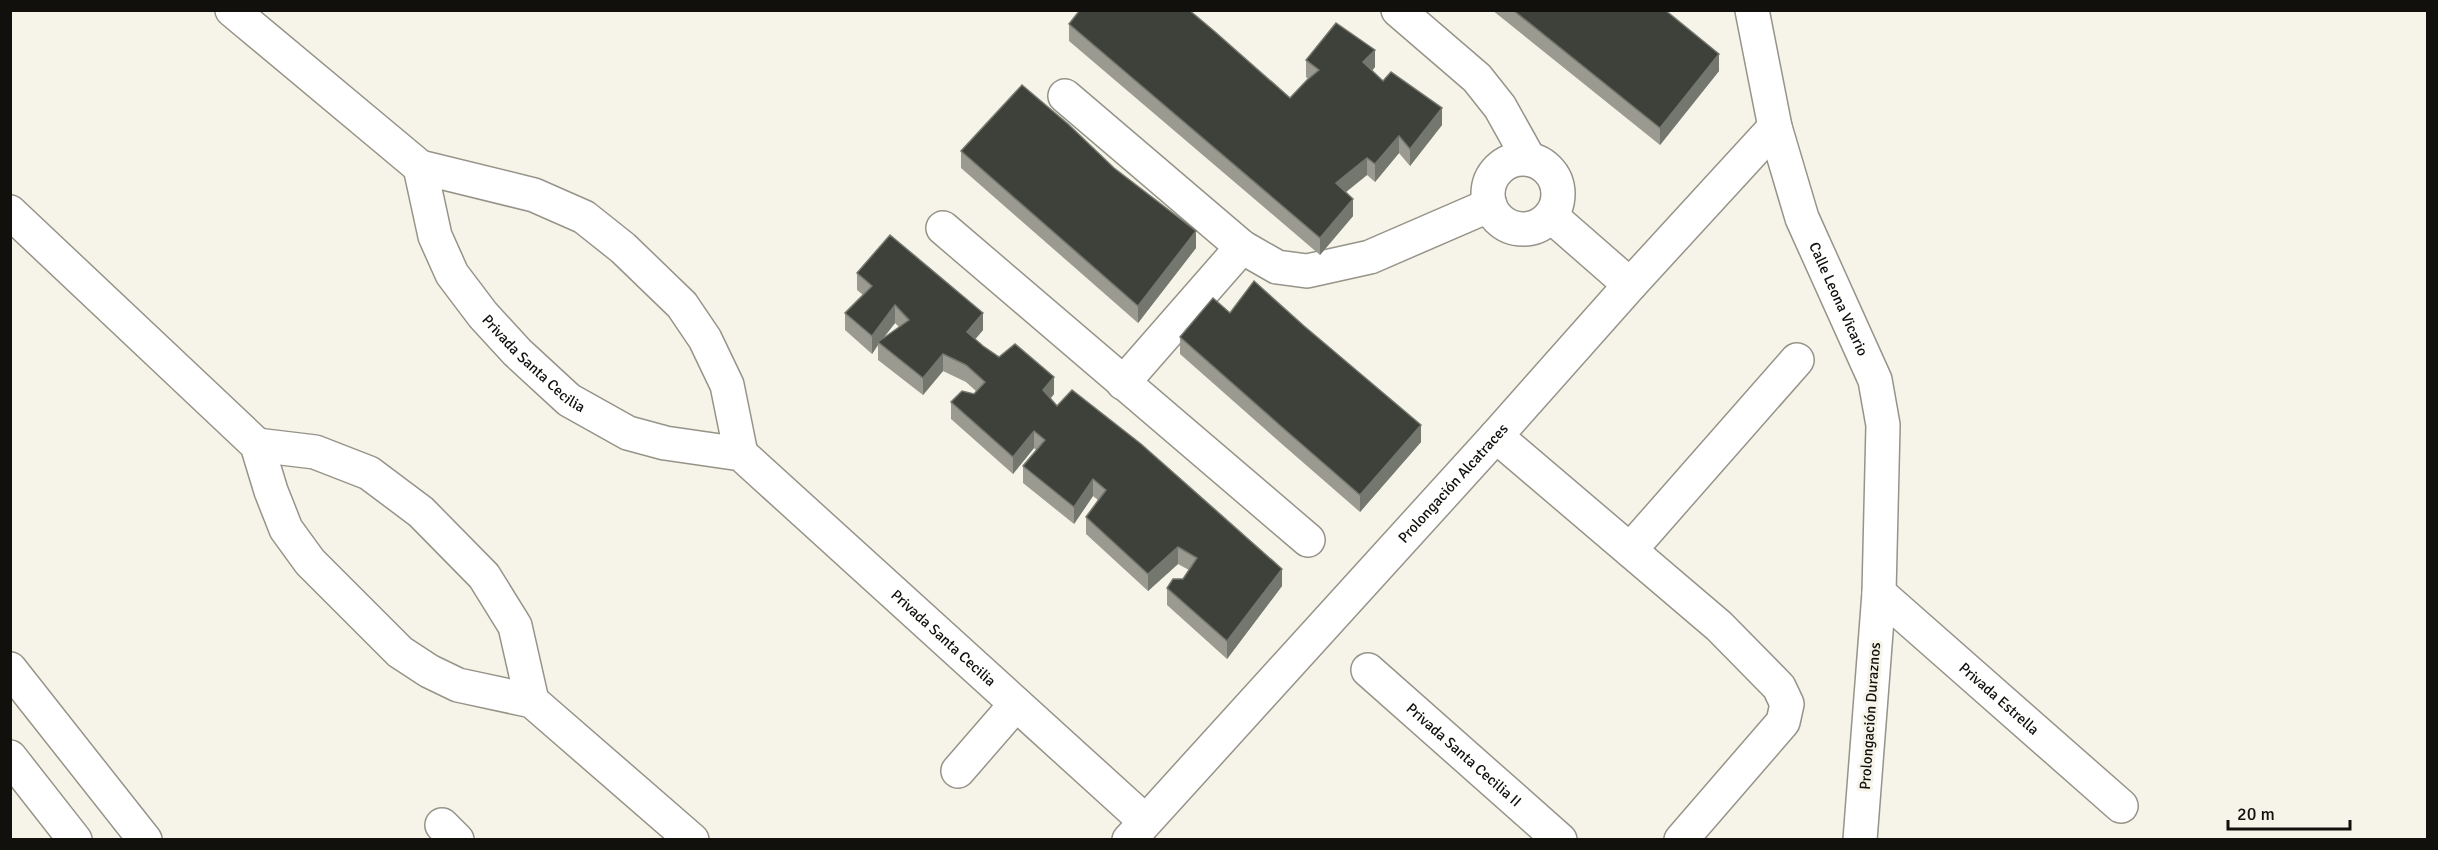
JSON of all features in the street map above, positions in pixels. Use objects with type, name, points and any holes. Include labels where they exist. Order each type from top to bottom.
[{"type":"street","points":[[232,10],[420,167],[534,195],[584,217],[623,248],[682,305],[705,339],[727,385],[741,454]]},
{"type":"street","points":[[1398,10],[1477,78],[1500,107],[1528,159]]},
{"type":"street","name":"Calle Leona Vicario","points":[[1752,10],[1775,127],[1802,218],[1875,380],[1883,425],[1879,593]]},
{"type":"street","points":[[1065,96],[1242,247],[1276,267],[1307,271],[1370,257],[1490,205]]},
{"type":"street","name":"Prolongación Alcatraces","points":[[1137,830],[1775,127]]},
{"type":"street","points":[[1516,159],[1528,159],[1541,163],[1550,171],[1559,193],[1557,206],[1551,216],[1533,229],[1511,228],[1494,215],[1488,194],[1489,183],[1505,164],[1516,159]]},
{"type":"street","name":"Privada Santa Cecilia","points":[[420,167],[435,236],[452,274],[483,315],[517,352],[569,400],[628,433],[665,443],[741,454],[1016,704],[1137,830]]},
{"type":"street","points":[[10,212],[257,445],[286,529],[310,562],[400,652],[429,671],[458,685],[532,702],[692,840]]},
{"type":"street","points":[[1551,216],[1630,285]]},
{"type":"street","points":[[942,228],[1308,540]]},
{"type":"street","points":[[1123,383],[1242,247]]},
{"type":"street","points":[[1630,550],[1797,360]]},
{"type":"street","points":[[1496,436],[1719,626],[1779,687],[1787,704],[1783,722],[1681,840]]},
{"type":"street","points":[[257,445],[315,452],[369,473],[422,512],[484,576],[515,626],[532,702]]},
{"type":"street","name":"Privada Estrella","points":[[1879,593],[2121,806]]},
{"type":"street","name":"Prolongación Duraznos","points":[[1860,840],[1879,593]]},
{"type":"street","points":[[10,669],[145,840]]},
{"type":"street","name":"Privada Santa Cecilia II","points":[[1368,670],[1560,840]]},
{"type":"street","points":[[958,771],[1016,704]]},
{"type":"street","points":[[10,757],[75,840]]},
{"type":"building","points":[[1080,10],[1189,10],[1290,98],[1319,70],[1306,60],[1336,23],[1375,50],[1363,62],[1383,81],[1391,72],[1442,108],[1410,149],[1399,136],[1375,164],[1367,158],[1336,183],[1353,199],[1320,238],[1069,24]]},
{"type":"building","points":[[1513,10],[1665,10],[1719,54],[1660,128]]},
{"type":"building","points":[[1022,85],[1068,124],[1114,168],[1196,231],[1138,306],[961,151]]},
{"type":"building","points":[[890,235],[983,313],[967,332],[983,346],[999,357],[1015,344],[1054,377],[1043,390],[1057,406],[1072,390],[1141,444],[1282,569],[1227,641],[1167,588],[1173,579],[1183,579],[1197,558],[1178,547],[1148,574],[1086,517],[1106,490],[1093,479],[1074,507],[1023,466],[1045,440],[1034,431],[1013,457],[951,402],[962,391],[974,394],[985,382],[966,365],[943,354],[923,378],[878,342],[909,320],[895,305],[872,336],[845,313],[872,286],[857,273]]},
{"type":"building","points":[[1254,281],[1421,425],[1360,495],[1180,337],[1213,298],[1230,313]]}]
